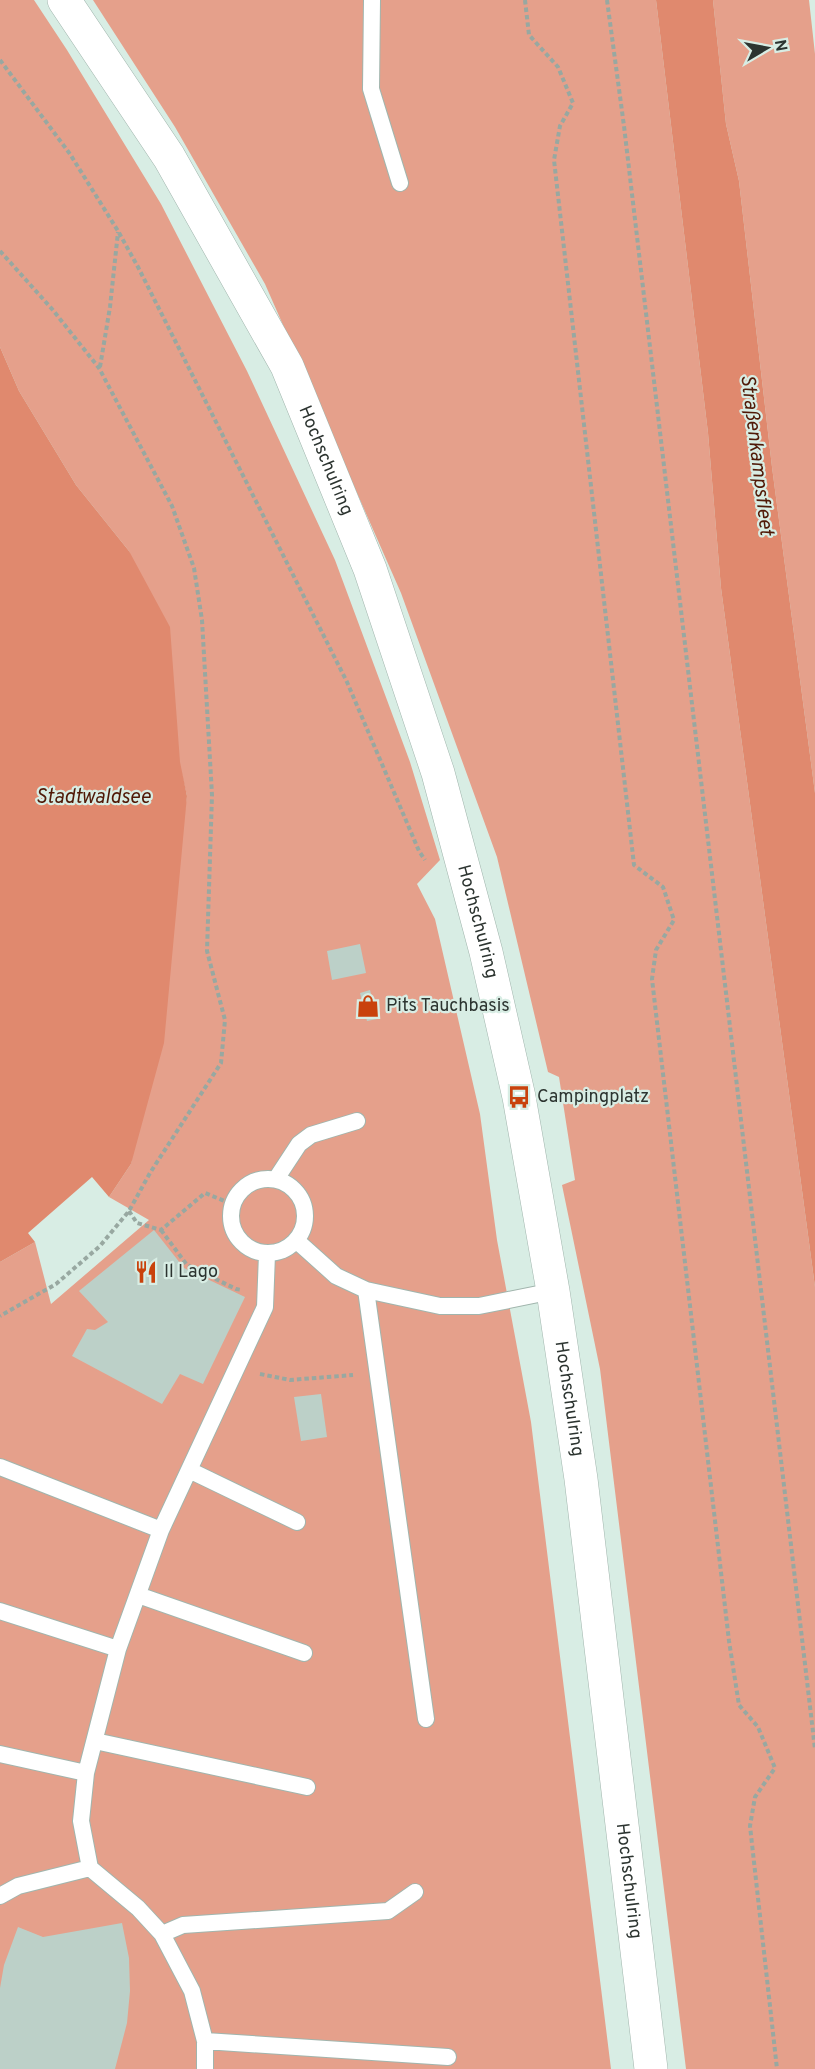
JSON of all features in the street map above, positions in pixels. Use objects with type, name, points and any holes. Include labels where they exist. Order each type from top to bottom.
[{"type":"street","name":"Hochschulring","points":[[64,0],[170,157],[286,366],[370,569],[438,772],[486,952],[519,1097],[553,1292],[581,1479],[651,2069]]},
{"type":"lane","points":[[372,0],[371,89],[400,183]]},
{"type":"lane","points":[[276,1179],[298,1144],[311,1135],[357,1121]]},
{"type":"lane","points":[[262,1179],[276,1179],[290,1185],[300,1196],[305,1210],[304,1225],[297,1241],[283,1251],[267,1254],[253,1251],[241,1243],[234,1232],[230,1218],[232,1204],[238,1192],[249,1183],[262,1179]]},
{"type":"lane","points":[[297,1241],[336,1276],[366,1290],[440,1306],[479,1306],[553,1292]]},
{"type":"lane","points":[[205,2069],[205,2041],[192,1991],[162,1934],[138,1908],[90,1868],[81,1821],[86,1773],[118,1649],[161,1530],[265,1307],[267,1254]]},
{"type":"lane","points":[[366,1290],[426,1719]]},
{"type":"lane","points":[[0,1467],[161,1530]]},
{"type":"lane","points":[[189,1470],[297,1522]]},
{"type":"lane","points":[[138,1595],[304,1653]]},
{"type":"lane","points":[[0,1611],[118,1649]]},
{"type":"lane","points":[[94,1741],[308,1787]]},
{"type":"lane","points":[[0,1754],[86,1773]]},
{"type":"lane","points":[[0,1896],[18,1886],[90,1868]]},
{"type":"lane","points":[[162,1934],[183,1925],[388,1911],[415,1892]]},
{"type":"lane","points":[[205,2041],[448,2057]]},
{"type":"path","points":[[525,0],[529,35],[558,67],[573,103],[560,126],[554,160],[634,865],[663,886],[674,920],[656,950],[652,979],[729,1641],[739,1705],[758,1727],[776,1768],[755,1797],[750,1826],[777,2069]]},
{"type":"path","points":[[607,0],[624,126],[815,1749]]},
{"type":"path","points":[[0,60],[70,154],[118,231],[347,682],[419,851],[431,870]]},
{"type":"path","points":[[99,368],[110,307],[118,231]]},
{"type":"path","points":[[0,251],[52,309],[99,368],[172,506],[194,568],[202,620],[212,795],[207,951],[225,1020],[221,1063],[150,1173],[129,1211],[100,1246],[56,1284],[0,1316]]},
{"type":"path","points":[[160,1230],[205,1193],[232,1204]]},
{"type":"path","points":[[129,1211],[137,1223],[160,1230],[187,1265],[237,1289],[265,1294]]},
{"type":"path","points":[[237,1369],[290,1380],[378,1373]]},
{"type":"shaded area","points":[[0,0],[34,0],[161,204],[247,371],[335,560],[410,762],[440,860],[417,884],[435,919],[480,1114],[497,1240],[531,1422],[611,2069],[0,2069],[0,1262],[35,1242],[51,1304],[149,1220],[109,1197],[131,1164],[187,796],[129,551],[76,485],[19,391],[0,347]]},
{"type":"shaded area","points":[[93,0],[656,0],[708,433],[721,588],[815,1287],[815,2069],[686,2069],[600,1369],[562,1185],[575,1180],[559,1077],[548,1072],[497,857],[401,593],[265,284],[175,127]]},
{"type":"shaded area","points":[[713,0],[809,0],[815,54],[815,793],[772,467],[739,181],[726,124]]},
{"type":"water","name":"Straßenkampsfleet","points":[[656,0],[713,0],[726,124],[739,181],[772,467],[815,793],[815,1287],[721,588],[708,433]]},
{"type":"water","name":"Stadtwaldsee","points":[[0,347],[19,391],[76,485],[129,551],[170,627],[180,762],[187,796],[164,1043],[131,1164],[109,1197],[92,1177],[28,1233],[35,1242],[0,1262]]},
{"type":"building","points":[[360,944],[366,973],[332,980],[327,951]]},
{"type":"building","name":"Pits Tauchbasis","points":[[370,990],[377,1019],[367,1021],[360,993]]},
{"type":"building","points":[[154,1230],[184,1268],[245,1297],[203,1384],[180,1374],[162,1404],[72,1356],[87,1329],[95,1330],[108,1322],[79,1291]]},
{"type":"building","points":[[321,1394],[327,1437],[301,1441],[294,1397]]},
{"type":"building","points":[[122,1923],[129,1958],[130,1991],[127,2023],[115,2069],[0,2069],[0,1988],[4,1965],[18,1927],[43,1937]]},
{"type":"place","name":"Pits Tauchbasis","points":[[368,1006]]},
{"type":"place","name":"Campingplatz","points":[[519,1097]]},
{"type":"place","name":"Il Lago","points":[[146,1272]]}]
